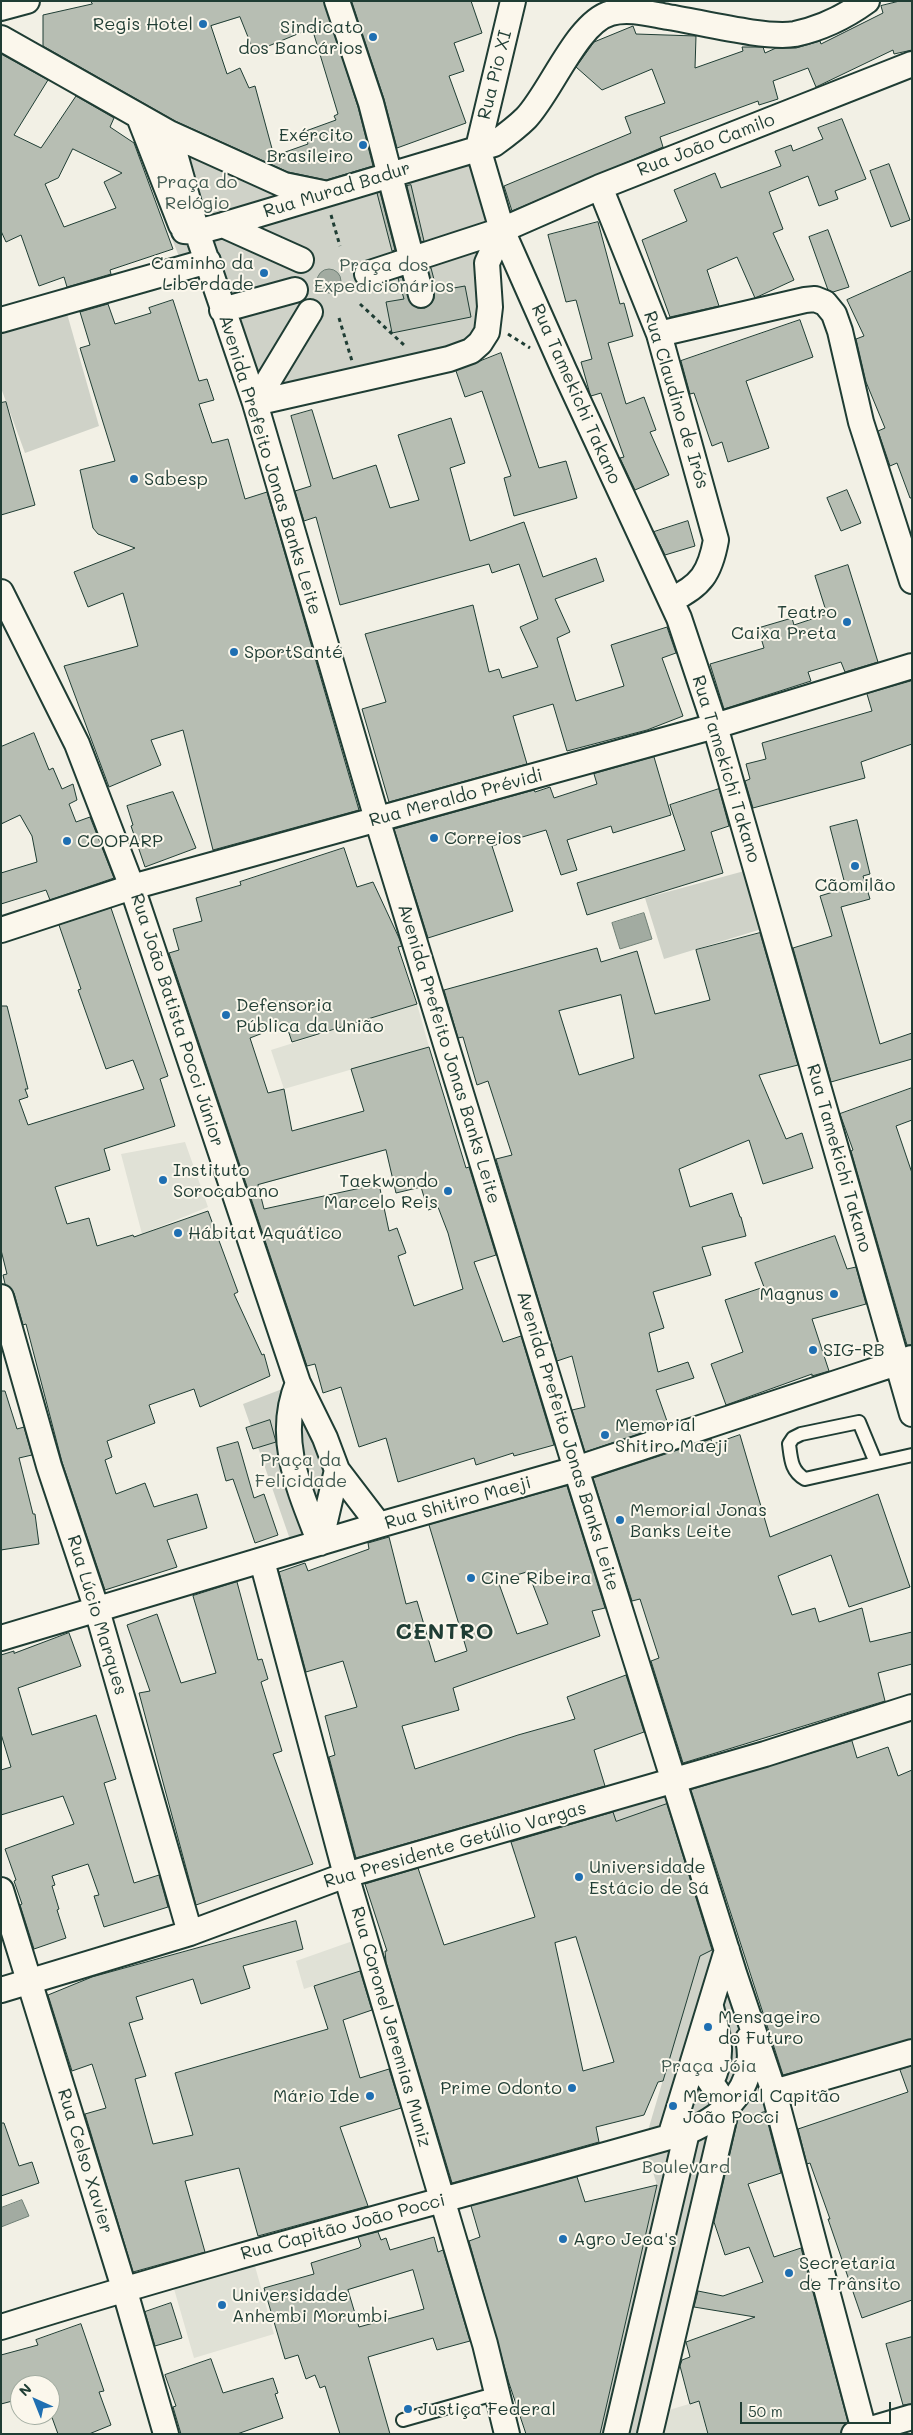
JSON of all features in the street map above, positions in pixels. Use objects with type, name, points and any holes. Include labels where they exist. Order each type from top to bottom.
[{"type":"street","points":[[1,8],[27,1]]},
{"type":"street","points":[[337,1],[371,104],[421,295]]},
{"type":"street","name":"Rua Pio XI","points":[[478,148],[513,1]]},
{"type":"street","name":"Rua Murad Badur","points":[[190,232],[223,225],[494,144],[526,117],[582,35],[594,22],[610,13],[648,13],[773,35],[794,34],[829,24],[847,16],[868,1]]},
{"type":"street","points":[[1,38],[169,133],[284,185],[325,193]]},
{"type":"street","name":"Rua João Camilo","points":[[367,274],[502,230],[600,187],[912,64]]},
{"type":"street","points":[[139,116],[153,153],[190,232]]},
{"type":"street","name":"Avenida Prefeito Jonas Banks Leite","points":[[169,133],[177,160],[190,232],[201,263],[222,310],[254,403],[377,819],[576,1469],[726,1950],[774,2092],[861,2433]]},
{"type":"street","name":"Rua Tamekichi Takano","points":[[478,148],[502,230],[685,634],[715,726],[904,1360],[912,1414]]},
{"type":"street","points":[[153,153],[177,160]]},
{"type":"street","name":"Rua Claudino de Irós","points":[[600,187],[659,334],[716,540],[712,562],[704,576],[690,591],[671,600]]},
{"type":"street","points":[[223,225],[301,260]]},
{"type":"street","points":[[254,403],[423,365],[471,351],[480,343],[487,330],[490,307],[487,263],[502,230]]},
{"type":"street","points":[[1,320],[201,263]]},
{"type":"street","points":[[222,310],[295,290]]},
{"type":"street","points":[[659,334],[805,300],[815,299],[825,303],[834,314],[840,331],[860,422],[912,581]]},
{"type":"street","points":[[254,403],[310,312]]},
{"type":"street","name":"Rua João Batista Pocci Júnior","points":[[1,592],[77,744],[132,886],[298,1383],[325,1438],[337,1470],[379,1525]]},
{"type":"street","name":"Rua Meraldo Prévidi","points":[[1,930],[132,886],[715,726],[912,666]]},
{"type":"street","name":"Rua Lúcio Marques","points":[[1,1297],[49,1466],[97,1610],[190,1933]]},
{"type":"street","name":"Rua Shitiro Maeji","points":[[1,1638],[379,1525],[576,1469],[904,1360]]},
{"type":"street","points":[[298,1383],[288,1412],[289,1445],[301,1495],[320,1543]]},
{"type":"street","points":[[320,1543],[337,1470]]},
{"type":"street","name":"Rua Coronel Jeremias Muniz","points":[[262,1561],[346,1875],[498,2393],[507,2434]]},
{"type":"street","name":"Rua Presidente Getúlio Vargas","points":[[1,1990],[190,1933],[346,1875],[674,1782],[802,1744],[912,1707]]},
{"type":"street","name":"Rua Celso Xavier","points":[[1,1890],[124,2288],[166,2434]]},
{"type":"street","points":[[616,2434],[695,2059],[726,1950]]},
{"type":"street","name":"Avenida Prefeito Jonas Banks Leite","points":[[679,2134],[712,2118],[727,2106],[743,2088],[750,2059],[750,2047],[734,1973]]},
{"type":"street","points":[[710,2006],[720,2055],[718,2067],[711,2082]]},
{"type":"street","points":[[774,2092],[912,2052]]},
{"type":"street","points":[[650,2434],[727,2106],[695,2059]]},
{"type":"street","name":"Rua Capitão João Pocci","points":[[1,2327],[124,2288],[679,2134]]},
{"type":"street","points":[[861,2433],[912,2417]]},
{"type":"lane","points":[[876,1463],[862,1424],[856,1421],[801,1434],[793,1438],[789,1444],[792,1468],[805,1479],[912,1455]]},
{"type":"lane","points":[[403,2420],[498,2393]]},
{"type":"path","points":[[325,193],[340,246]]},
{"type":"path","points":[[360,304],[423,365]]},
{"type":"path","points":[[339,318],[358,380]]},
{"type":"path","points":[[487,330],[509,334],[564,370]]},
{"type":"shaded area","points":[[329,269],[338,272],[341,281],[338,290],[329,293],[320,290],[317,281],[320,272]]},
{"type":"shaded area","points":[[644,913],[652,939],[620,949],[612,923]]},
{"type":"shaded area","points":[[417,1004],[429,1047],[284,1089],[271,1050]]},
{"type":"shaded area","name":"Instituto Sorocabano","points":[[185,1142],[208,1207],[142,1234],[121,1154]]},
{"type":"shaded area","points":[[364,1937],[373,1966],[304,1989],[296,1961]]},
{"type":"shaded area","points":[[22,2200],[29,2216],[1,2227],[1,2208]]},
{"type":"shaded area","name":"Universidade Anhembi Morumbi","points":[[251,2252],[274,2334],[194,2358],[170,2275]]},
{"type":"shaded area","points":[[699,2401],[707,2434],[664,2434],[669,2410]]},
{"type":"green space","name":"Praça dos Expedicionários","points":[[121,107],[304,192],[475,152],[500,230],[480,341],[255,402],[208,260],[183,267]]},
{"type":"green space","points":[[64,303],[99,426],[25,453],[1,388],[1,322]]},
{"type":"green space","points":[[748,870],[765,928],[664,959],[645,898]]},
{"type":"green space","name":"Praça da Felicidade","points":[[298,1383],[337,1470],[320,1543],[294,1551],[243,1404]]},
{"type":"green space","points":[[674,1781],[776,2108],[729,2122],[664,2434],[600,2434],[657,2185],[644,2144],[700,1955],[650,1810],[514,1854],[506,1830]]},
{"type":"building","points":[[91,1],[324,1],[358,107],[373,166],[326,180],[288,172],[175,121],[43,46],[43,15],[92,4]],"holes":[[[240,17],[254,52],[312,28],[338,114],[334,116],[336,120],[303,132],[308,144],[274,156],[255,86],[249,88],[240,68],[227,74],[211,26]]]},
{"type":"building","points":[[352,1],[471,1],[482,33],[454,43],[464,71],[449,76],[466,123],[397,148],[384,99]]},
{"type":"building","points":[[900,1],[912,1],[912,50],[894,54],[893,50],[816,87],[808,68],[773,81],[778,99],[759,105],[758,101],[660,137],[663,147],[512,211],[504,186],[631,133],[625,117],[665,103],[652,69],[602,90],[576,67],[594,42],[633,26],[636,34],[696,36],[695,68],[743,51],[742,47],[763,47],[765,53],[776,48],[796,48],[820,41],[821,44],[883,13],[881,6]]},
{"type":"building","points":[[1,54],[48,80],[14,135],[41,148],[76,96],[114,118],[110,127],[134,143],[173,249],[110,270],[111,274],[67,287],[64,277],[39,286],[21,235],[6,242],[1,231]],"holes":[[[73,149],[122,173],[104,182],[116,208],[64,227],[45,184],[58,178]]]},
{"type":"building","points":[[842,119],[866,179],[835,191],[838,199],[819,206],[808,176],[769,192],[783,229],[773,233],[794,280],[755,298],[737,257],[707,270],[719,306],[670,317],[642,240],[687,221],[674,190],[715,173],[721,188],[781,166],[775,151],[791,145],[793,151],[823,139],[818,128]]},
{"type":"building","points":[[889,164],[910,220],[891,227],[870,171]]},
{"type":"building","points":[[411,185],[424,241],[421,242],[407,186]]},
{"type":"building","points":[[380,192],[395,250],[392,251],[377,193]]},
{"type":"building","points":[[598,222],[620,304],[624,303],[633,336],[608,343],[626,404],[644,397],[656,430],[650,432],[669,475],[635,490],[620,458],[624,457],[601,393],[591,396],[590,394],[581,362],[592,359],[576,300],[566,302],[548,235]]},
{"type":"building","points":[[828,230],[849,287],[833,292],[828,290],[809,237]]},
{"type":"building","points":[[428,268],[431,268],[437,291],[465,286],[471,317],[392,333],[386,302],[404,299],[398,278],[402,277],[411,304],[418,308],[425,308],[431,304],[434,298]]},
{"type":"building","points":[[912,271],[912,498],[910,498],[897,463],[890,466],[878,431],[885,428],[866,382],[856,339],[864,336],[847,300]]},
{"type":"building","points":[[173,300],[199,381],[207,379],[214,400],[199,404],[212,443],[228,439],[245,499],[267,492],[359,810],[213,850],[183,730],[151,740],[161,765],[109,787],[64,666],[138,646],[123,593],[88,607],[74,572],[135,548],[98,534],[93,528],[80,470],[115,461],[80,348],[90,345],[80,312],[108,304],[115,324],[151,313],[149,308]]},
{"type":"building","points":[[800,320],[813,357],[746,381],[769,448],[728,462],[722,442],[712,446],[694,393],[690,394],[681,361]]},
{"type":"building","points":[[501,353],[539,468],[566,461],[577,498],[514,516],[504,478],[511,476],[482,391],[465,397],[456,371]]},
{"type":"building","points":[[6,402],[35,505],[1,515],[1,403]]},
{"type":"building","points":[[312,410],[333,479],[376,465],[390,508],[419,500],[398,435],[451,418],[465,463],[450,468],[470,541],[524,522],[543,577],[596,558],[604,581],[555,599],[570,632],[557,638],[576,701],[624,686],[611,645],[667,627],[676,653],[662,658],[683,716],[647,730],[567,751],[553,704],[513,716],[527,764],[389,802],[362,709],[386,702],[365,634],[473,605],[489,672],[499,669],[502,678],[538,667],[520,627],[538,619],[519,564],[492,573],[489,564],[340,605],[316,517],[304,521],[295,491],[311,486],[291,416]]},
{"type":"building","points":[[847,490],[861,523],[841,531],[827,498]]},
{"type":"building","points":[[688,521],[695,546],[665,555],[654,532]]},
{"type":"building","points":[[848,565],[878,662],[845,672],[841,662],[808,672],[811,681],[724,709],[710,664],[764,648],[758,628],[792,618],[794,625],[827,614],[815,576]]},
{"type":"building","points":[[912,681],[912,744],[861,762],[865,778],[753,808],[745,781],[750,779],[746,764],[766,759],[762,743],[872,711],[867,694]]},
{"type":"building","points":[[34,733],[49,770],[53,768],[62,789],[73,784],[77,800],[69,804],[76,822],[90,817],[114,878],[50,900],[46,890],[1,904],[1,873],[37,862],[32,836],[20,815],[1,824],[1,747]]},
{"type":"building","points":[[654,757],[671,815],[613,833],[611,826],[567,840],[577,870],[561,875],[546,830],[492,846],[513,911],[428,938],[394,829],[534,790],[535,792],[550,787],[554,798],[597,784],[594,774]]},
{"type":"building","points":[[719,789],[729,826],[711,832],[723,873],[587,915],[577,883],[685,850],[670,805]]},
{"type":"building","points":[[173,792],[196,848],[145,867],[131,826],[133,825],[127,806]]},
{"type":"building","points":[[857,820],[870,874],[863,876],[870,899],[841,907],[880,1044],[912,1033],[912,1059],[831,1082],[793,948],[832,936],[820,896],[846,888],[830,827]]},
{"type":"building","points":[[344,848],[357,887],[373,882],[402,946],[398,947],[417,1004],[292,1042],[286,1024],[250,1038],[268,1093],[284,1089],[292,1131],[364,1111],[351,1069],[429,1047],[466,1168],[469,1167],[496,1255],[474,1262],[503,1342],[521,1336],[554,1445],[514,1456],[513,1453],[476,1465],[474,1458],[398,1482],[386,1438],[359,1447],[341,1387],[323,1393],[315,1364],[307,1366],[169,953],[179,950],[173,929],[202,921],[196,898],[241,885],[240,882]],"holes":[[[386,1150],[396,1193],[421,1187],[428,1210],[438,1207],[448,1233],[463,1289],[414,1306],[398,1256],[406,1253],[397,1228],[389,1231],[379,1184],[264,1209],[258,1185]]]},
{"type":"building","points":[[111,908],[168,1076],[160,1079],[175,1126],[104,1149],[110,1170],[55,1187],[67,1224],[89,1218],[97,1246],[133,1235],[134,1237],[208,1211],[238,1292],[234,1294],[262,1355],[264,1354],[270,1376],[200,1407],[194,1389],[149,1405],[155,1423],[107,1441],[112,1457],[105,1460],[116,1494],[145,1483],[154,1507],[197,1494],[207,1528],[167,1540],[177,1567],[105,1590],[62,1462],[26,1324],[23,1325],[14,1293],[5,1284],[3,1275],[7,1274],[1,1250],[1,1006],[7,1006],[28,1089],[25,1089],[28,1097],[19,1100],[28,1125],[144,1089],[133,1060],[106,1069],[78,990],[81,989],[59,925]]},
{"type":"building","points":[[760,933],[798,1065],[759,1075],[786,1139],[802,1133],[813,1168],[763,1184],[749,1140],[679,1169],[690,1207],[732,1193],[746,1236],[702,1247],[711,1275],[653,1292],[664,1328],[649,1333],[658,1372],[688,1362],[694,1378],[656,1390],[668,1424],[585,1452],[572,1410],[585,1407],[572,1356],[557,1361],[496,1159],[512,1155],[488,1081],[477,1085],[463,1037],[458,1038],[444,990],[597,948],[601,962],[637,951],[655,1014],[710,1000],[696,950]],"holes":[[[621,995],[634,1058],[579,1075],[559,1011]]]},
{"type":"building","points":[[912,1088],[912,1120],[896,1126],[912,1173],[912,1345],[907,1345],[851,1151],[853,1150],[840,1114]]},
{"type":"building","points":[[835,1236],[847,1269],[856,1267],[866,1304],[812,1319],[829,1371],[812,1376],[812,1374],[726,1405],[711,1364],[743,1352],[725,1300],[764,1287],[755,1263]]},
{"type":"building","points":[[1,1391],[5,1391],[17,1429],[24,1427],[32,1455],[19,1458],[33,1514],[35,1514],[39,1544],[1,1550]]},
{"type":"building","points":[[270,1420],[276,1442],[253,1449],[246,1428]]},
{"type":"building","points":[[740,1435],[770,1537],[878,1494],[910,1587],[849,1607],[831,1555],[778,1576],[792,1615],[815,1608],[819,1622],[862,1608],[870,1642],[912,1632],[912,1664],[878,1673],[885,1701],[683,1763],[651,1661],[659,1658],[640,1599],[632,1601],[593,1478],[711,1439],[712,1444]]},
{"type":"building","points":[[238,1442],[254,1498],[264,1494],[278,1535],[255,1543],[233,1479],[226,1481],[217,1448]]},
{"type":"building","points":[[567,1486],[605,1608],[592,1611],[600,1636],[453,1688],[459,1710],[402,1726],[415,1769],[518,1735],[575,1719],[567,1697],[626,1675],[644,1732],[594,1750],[605,1786],[356,1858],[329,1757],[335,1755],[325,1716],[357,1707],[343,1661],[306,1672],[279,1572],[305,1563],[308,1571],[369,1549],[368,1543],[389,1537],[406,1604],[417,1601],[435,1662],[467,1651],[429,1525]],"holes":[[[528,1572],[548,1624],[517,1634],[498,1581]]]},
{"type":"building","points":[[237,1582],[258,1660],[262,1659],[268,1679],[261,1682],[282,1751],[273,1754],[313,1864],[196,1905],[139,1693],[150,1691],[127,1625],[157,1614],[181,1683],[216,1673],[193,1596]]},
{"type":"building","points":[[69,1633],[81,1666],[18,1688],[32,1735],[96,1715],[116,1779],[104,1783],[134,1883],[159,1875],[168,1907],[104,1927],[94,1896],[99,1895],[88,1864],[52,1876],[55,1885],[52,1886],[59,1909],[57,1910],[66,1938],[34,1949],[20,1905],[22,1904],[14,1881],[16,1880],[5,1849],[74,1824],[63,1796],[1,1815],[1,1770],[11,1767],[1,1734],[1,1655],[14,1651],[14,1653]]},
{"type":"building","points":[[852,1741],[857,1758],[888,1747],[898,1776],[912,1770],[912,2039],[783,2075],[691,1790]]},
{"type":"building","points":[[667,1804],[712,1950],[700,1956],[663,2081],[658,2082],[644,2115],[596,2127],[599,2142],[452,2183],[386,1962],[385,1951],[387,1951],[365,1884],[418,1868],[444,1945],[535,1917],[511,1842],[613,1812],[616,1821]],"holes":[[[576,1937],[614,2062],[583,2071],[555,1943]]]},
{"type":"building","points":[[296,1921],[303,1949],[243,1966],[250,1988],[201,2004],[193,1979],[136,1997],[143,2019],[129,2023],[146,2076],[135,2079],[153,2144],[193,2135],[175,2073],[328,2029],[314,1986],[360,1971],[372,2010],[343,2020],[360,2078],[389,2069],[401,2108],[340,2127],[368,2206],[258,2236],[239,2168],[185,2181],[205,2252],[133,2272],[85,2114],[106,2108],[92,2064],[72,2071],[48,1995],[92,1977]]},
{"type":"building","points":[[912,2066],[912,2300],[862,2318],[810,2163],[807,2164],[798,2129],[908,2092],[900,2070]]},
{"type":"building","points":[[765,2112],[781,2173],[748,2184],[774,2257],[801,2248],[848,2422],[844,2425],[841,2434],[708,2434],[699,2401],[690,2404],[680,2366],[682,2360],[690,2357],[686,2342],[755,2317],[694,2307],[698,2291],[723,2296],[763,2282],[749,2247],[725,2255],[714,2222],[738,2119]]},
{"type":"building","points":[[1,2123],[4,2123],[19,2166],[32,2162],[39,2183],[1,2196]]},
{"type":"building","points":[[577,2177],[585,2202],[657,2185],[600,2434],[526,2434],[509,2383],[469,2241],[480,2237],[471,2206]]},
{"type":"building","points":[[378,2232],[381,2240],[386,2238],[390,2250],[434,2237],[438,2252],[443,2250],[470,2341],[437,2350],[433,2338],[368,2357],[390,2434],[340,2434],[325,2386],[320,2388],[315,2375],[306,2379],[298,2355],[285,2359],[264,2288],[314,2274],[311,2263],[359,2248],[361,2246],[358,2237]],"holes":[[[413,2270],[424,2309],[359,2327],[348,2290]]]},
{"type":"building","points":[[171,2303],[182,2338],[155,2346],[145,2312]]},
{"type":"building","points":[[81,2324],[104,2391],[99,2392],[111,2425],[89,2434],[58,2434],[55,2425],[60,2425],[60,2375],[10,2375],[10,2402],[1,2404],[1,2355],[38,2345],[36,2340]]},
{"type":"building","points":[[912,2337],[912,2404],[903,2405],[886,2344]]},
{"type":"building","points":[[211,2359],[223,2393],[273,2378],[278,2393],[275,2394],[283,2418],[237,2434],[181,2434],[173,2407],[176,2406],[165,2375]]},
{"type":"place","name":"Regis Hotel","points":[[203,24]]},
{"type":"place","name":"Sindicato dos Bancários","points":[[373,37]]},
{"type":"place","name":"Exército Brasileiro","points":[[363,145]]},
{"type":"place","name":"Caminho da Liberdade","points":[[264,273]]},
{"type":"place","name":"Sabesp","points":[[134,479]]},
{"type":"place","name":"Teatro Caixa Preta","points":[[847,622]]},
{"type":"place","name":"SportSanté","points":[[234,652]]},
{"type":"place","name":"Correios","points":[[434,838]]},
{"type":"place","name":"COOPARP","points":[[67,841]]},
{"type":"place","name":"Cãomilão","points":[[855,866]]},
{"type":"place","name":"Defensoria Pública da União","points":[[226,1015]]},
{"type":"place","name":"Instituto Sorocabano","points":[[163,1180]]},
{"type":"place","name":"Taekwondo Marcelo Reis","points":[[448,1191]]},
{"type":"place","name":"Hábitat Aquático","points":[[178,1233]]},
{"type":"place","name":"Magnus","points":[[834,1294]]},
{"type":"place","name":"SIG-RB","points":[[813,1350]]},
{"type":"place","name":"Memorial Shitiro Maeji","points":[[605,1435]]},
{"type":"place","name":"Memorial Jonas Banks Leite","points":[[620,1520]]},
{"type":"place","name":"Cine Ribeira","points":[[471,1578]]},
{"type":"place","name":"Universidade Estácio de Sá","points":[[579,1877]]},
{"type":"place","name":"Mensageiro do Futuro","points":[[708,2027]]},
{"type":"place","name":"Prime Odonto","points":[[572,2088]]},
{"type":"place","name":"Mário Ide","points":[[370,2096]]},
{"type":"place","name":"Memorial Capitão João Pocci","points":[[673,2106]]},
{"type":"place","name":"Agro Jeca's","points":[[563,2239]]},
{"type":"place","name":"Secretaria de Trânsito","points":[[789,2273]]},
{"type":"place","name":"Universidade Anhembi Morumbi","points":[[222,2305]]},
{"type":"place","name":"Justiça Federal","points":[[408,2409]]},
{"type":"district","name":"CENTRO","points":[[445,1632]]},
{"type":"park label","name":"Praça do Relógio","points":[[197,192]]},
{"type":"park label","name":"Praça Jóia","points":[[709,2066]]},
{"type":"park label","name":"Boulevard","points":[[686,2167]]}]
